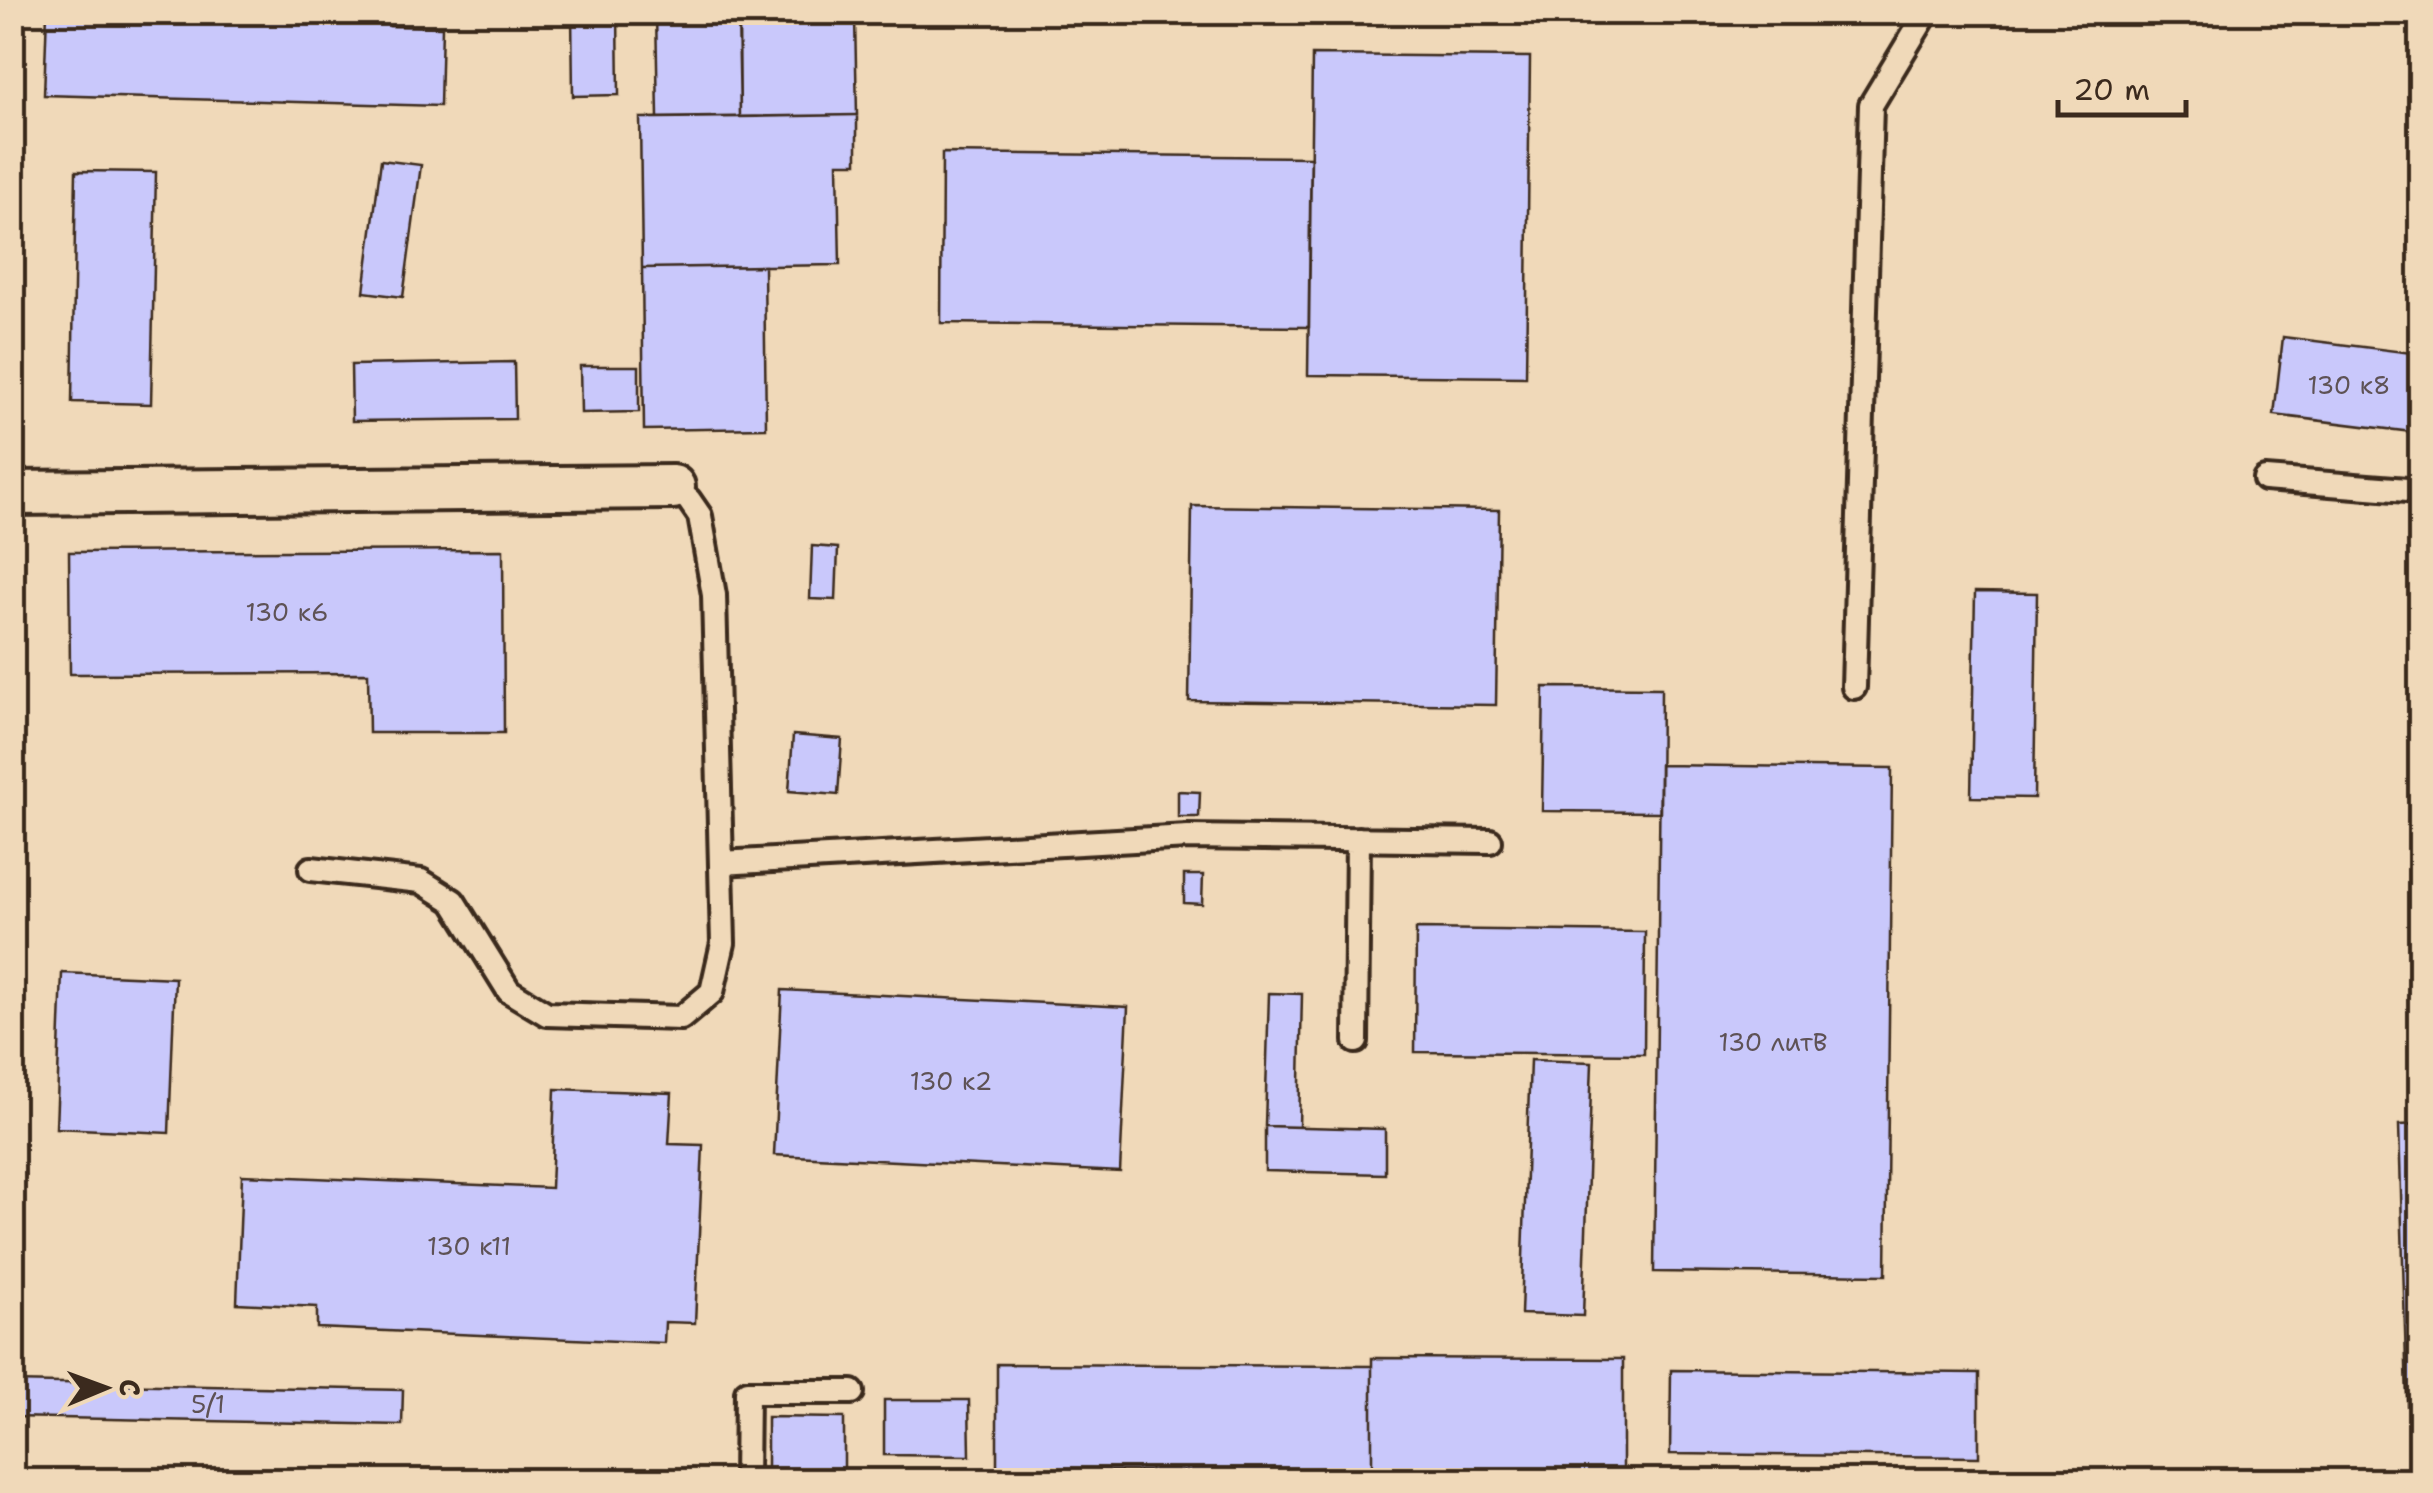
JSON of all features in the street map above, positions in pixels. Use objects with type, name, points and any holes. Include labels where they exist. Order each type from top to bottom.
[{"type":"street","points":[[12,493],[673,487]]},
{"type":"lane","points":[[1854,688],[1871,105],[1927,12]]},
{"type":"lane","points":[[2265,478],[2420,492]]},
{"type":"lane","points":[[312,868],[421,881],[453,901],[509,991],[547,1014],[681,1018],[712,992],[723,943],[714,595],[700,516],[673,487]]},
{"type":"lane","points":[[720,863],[1188,837],[1490,841]]},
{"type":"lane","points":[[1356,1042],[1358,839]]},
{"type":"lane","points":[[746,1480],[747,1392],[852,1392]]},
{"type":"building","points":[[47,12],[390,12],[390,26],[442,27],[440,106],[44,95]]},
{"type":"building","points":[[572,12],[618,12],[619,95],[573,96]]},
{"type":"building","points":[[656,12],[738,12],[740,117],[658,118]]},
{"type":"building","points":[[855,18],[857,115],[740,117],[739,20]]},
{"type":"building","points":[[1312,55],[1530,57],[1526,377],[1308,375]]},
{"type":"building","points":[[857,115],[857,163],[838,163],[840,265],[642,268],[640,118]]},
{"type":"building","points":[[942,153],[1311,157],[1309,327],[941,323]]},
{"type":"building","points":[[381,160],[421,165],[403,297],[364,292]]},
{"type":"building","points":[[76,171],[156,172],[151,404],[72,402]]},
{"type":"building","points":[[764,266],[766,428],[644,430],[642,268]]},
{"type":"building","points":[[2283,337],[2420,354],[2420,433],[2274,415]]},
{"type":"building","points":[[514,362],[515,419],[352,421],[351,365]]},
{"type":"building","points":[[580,366],[639,366],[639,412],[581,413]]},
{"type":"building","points":[[1192,506],[1499,510],[1496,705],[1189,701]]},
{"type":"building","points":[[812,546],[838,548],[836,600],[810,599]]},
{"type":"building","points":[[503,550],[504,733],[369,733],[368,673],[70,674],[69,552]]},
{"type":"building","points":[[1975,592],[2037,593],[2034,798],[1971,797]]},
{"type":"building","points":[[1544,687],[1661,688],[1660,812],[1542,811]]},
{"type":"building","points":[[793,735],[842,739],[838,795],[789,791]]},
{"type":"building","points":[[1660,765],[1892,768],[1886,1275],[1654,1272]]},
{"type":"building","points":[[1178,791],[1200,792],[1199,817],[1178,817]]},
{"type":"building","points":[[1184,875],[1203,875],[1202,904],[1184,903]]},
{"type":"building","points":[[1416,929],[1645,932],[1644,1054],[1415,1052]]},
{"type":"building","points":[[62,973],[175,978],[169,1133],[56,1128]]},
{"type":"building","points":[[782,990],[1128,1007],[1120,1172],[774,1155]]},
{"type":"building","points":[[1269,993],[1302,994],[1299,1127],[1265,1126]]},
{"type":"building","points":[[1530,1060],[1592,1062],[1583,1316],[1521,1314]]},
{"type":"building","points":[[555,1089],[672,1093],[669,1144],[703,1145],[695,1323],[665,1322],[664,1343],[317,1328],[317,1307],[237,1303],[242,1175],[551,1188]]},
{"type":"building","points":[[2420,1124],[2420,1431],[2408,1432],[2399,1125]]},
{"type":"building","points":[[1265,1126],[1385,1129],[1385,1174],[1265,1171]]},
{"type":"building","points":[[1372,1358],[1623,1359],[1623,1480],[1372,1480]]},
{"type":"building","points":[[997,1364],[1372,1366],[1372,1480],[1301,1480],[1301,1472],[997,1470]]},
{"type":"building","points":[[1671,1370],[1979,1373],[1979,1457],[1670,1454]]},
{"type":"building","points":[[12,1382],[403,1390],[402,1425],[12,1417]]},
{"type":"building","points":[[884,1400],[969,1400],[970,1456],[884,1455]]},
{"type":"building","points":[[767,1417],[844,1418],[844,1480],[767,1480]]},
{"type":"building","points":[[1003,1470],[1086,1471],[1086,1480],[1003,1480]]}]
